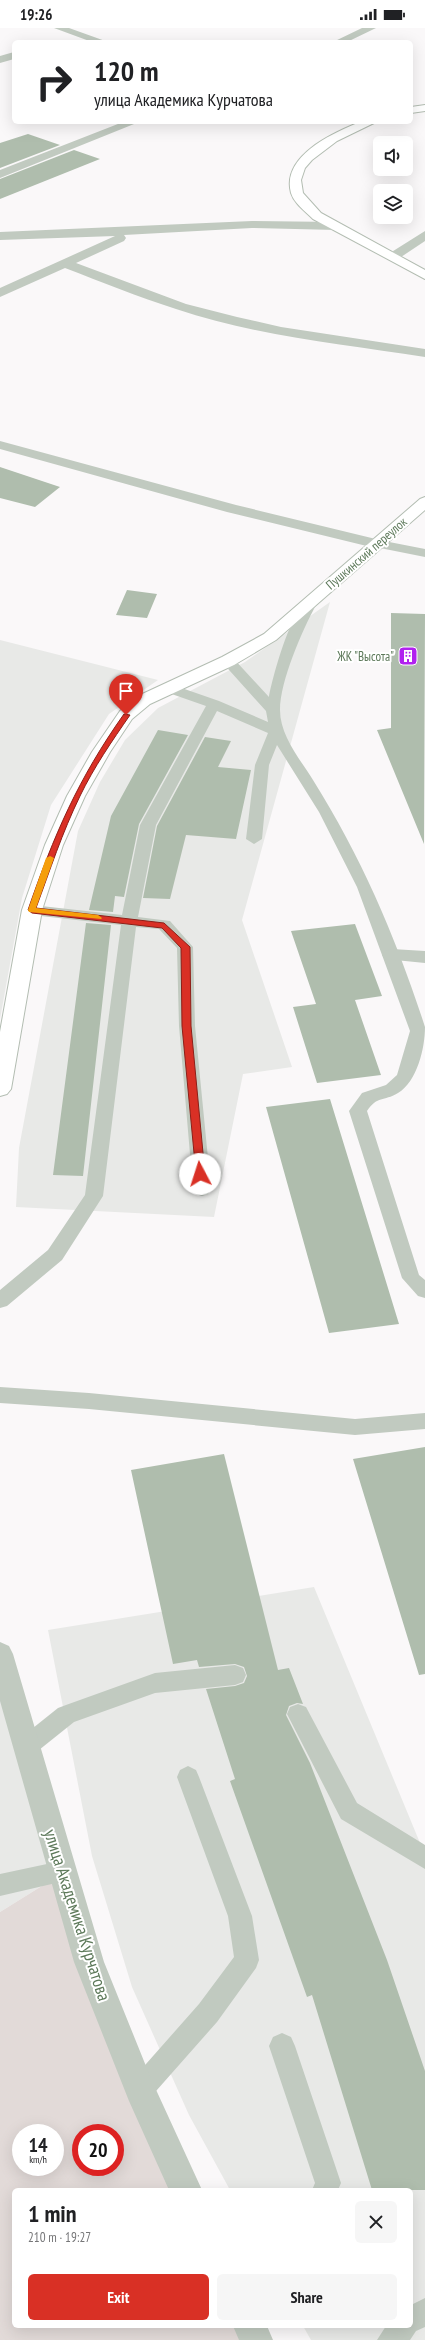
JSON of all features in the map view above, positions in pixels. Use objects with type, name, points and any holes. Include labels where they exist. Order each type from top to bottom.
[{"type":"main road","points":[[413,110],[425,108]]},
{"type":"main road","points":[[362,124],[339,135],[316,149],[303,163],[296,178],[297,192],[304,204],[317,216],[394,256],[425,275]]},
{"type":"main road","name":"Пушкинский переулок","points":[[309,605],[322,591],[379,544],[425,502]]},
{"type":"main road","points":[[0,1089],[32,910],[54,845],[76,796],[101,752],[126,715],[144,700],[228,661],[270,637],[309,605]]},
{"type":"street","points":[[59,28],[97,40]]},
{"type":"street","points":[[56,40],[88,28]]},
{"type":"street","points":[[343,40],[371,28]]},
{"type":"street","points":[[0,60],[12,56]]},
{"type":"street","points":[[0,174],[128,124]]},
{"type":"street","points":[[0,236],[134,231],[260,223],[336,226]]},
{"type":"street","points":[[0,293],[134,231]]},
{"type":"street","points":[[394,256],[425,235]]},
{"type":"street","points":[[64,263],[181,307],[236,322],[281,331],[425,353]]},
{"type":"street","points":[[0,445],[232,510],[379,544]]},
{"type":"street","points":[[392,956],[425,957]]},
{"type":"street","name":"улица Академика Курчатова","points":[[0,1654],[61,1872],[89,1962],[140,2090],[185,2188]]},
{"type":"street","points":[[251,2328],[256,2340]]},
{"type":"lane","points":[[379,544],[425,552]]},
{"type":"lane","points":[[309,605],[292,638],[273,710],[276,731],[326,812],[361,880],[392,956],[418,1031],[405,1076],[392,1089],[368,1097],[358,1111],[411,1278],[425,1292]]},
{"type":"lane","points":[[228,661],[273,710]]},
{"type":"lane","points":[[168,688],[214,704],[276,731]]},
{"type":"lane","points":[[0,1301],[56,1255],[94,1196],[129,921],[148,825],[214,704]]},
{"type":"lane","points":[[254,839],[262,765],[276,731]]},
{"type":"lane","points":[[32,910],[62,915],[164,925],[186,947],[187,1026],[202,1189]]},
{"type":"lane","points":[[0,1395],[89,1401],[355,1427],[425,1421]]},
{"type":"lane","points":[[26,1747],[66,1715],[155,1683],[235,1674]]},
{"type":"lane","points":[[298,1714],[350,1811],[425,1858]]},
{"type":"lane","points":[[140,2090],[208,2014],[247,1960],[240,1916],[188,1777]]},
{"type":"lane","points":[[0,1885],[61,1872]]},
{"type":"lane","points":[[282,2046],[328,2183],[325,2188]]},
{"type":"lane","points":[[413,2319],[425,2312]]},
{"type":"lane","points":[[390,2340],[403,2328]]},
{"type":"shaded area","points":[[330,602],[242,920],[292,1067],[243,1074],[214,1217],[16,1207],[19,1148],[78,831],[100,782],[125,740],[158,708],[245,662]]},
{"type":"shaded area","points":[[0,640],[158,680],[109,714],[51,805],[22,898],[0,1019]]},
{"type":"shaded area","points":[[314,1587],[425,1855],[425,2340],[311,2340],[304,2328],[413,2328],[413,2188],[229,2188],[189,2115],[132,1987],[92,1856],[48,1630]]},
{"type":"shaded area","points":[[0,1690],[53,1879],[0,1912]]},
{"type":"shaded area","points":[[53,1879],[181,2188],[12,2188],[12,2328],[253,2328],[259,2340],[0,2340],[0,1912]]},
{"type":"building","points":[[28,134],[60,145],[0,168],[0,143]]},
{"type":"building","points":[[74,150],[100,159],[0,199],[0,179]]},
{"type":"building","points":[[0,467],[60,487],[35,507],[0,498]]},
{"type":"building","points":[[127,590],[157,594],[147,618],[116,615]]},
{"type":"building","points":[[391,613],[425,614],[424,844],[377,730],[391,728]]},
{"type":"building","points":[[158,730],[188,735],[139,824],[124,897],[115,896],[113,912],[89,910],[111,816]]},
{"type":"building","points":[[205,737],[231,741],[218,767],[251,770],[236,839],[186,835],[170,899],[143,898],[157,826]]},
{"type":"building","points":[[86,923],[111,925],[83,1176],[53,1175]]},
{"type":"building","points":[[355,924],[382,996],[355,1000],[381,1075],[317,1083],[293,1007],[316,1004],[291,931]]},
{"type":"building","points":[[330,1099],[399,1324],[329,1333],[266,1107]]},
{"type":"building","points":[[425,1447],[425,1674],[419,1675],[353,1459]]},
{"type":"building","points":[[224,1454],[278,1670],[289,1668],[303,1704],[297,1703],[289,1706],[286,1715],[310,1763],[387,1960],[425,2071],[425,2190],[413,2190],[413,2188],[371,2188],[312,1995],[307,1997],[230,1781],[235,1779],[206,1689],[235,1686],[244,1683],[247,1676],[244,1667],[235,1664],[199,1667],[197,1660],[173,1664],[131,1470]]},
{"type":"slow traffic","points":[[50,858],[32,910],[62,915],[98,918]]},
{"type":"place","name":"ЖК \"Высота\"","points":[[408,656]]},
{"type":"route","points":[[126,715],[101,752],[76,796],[54,845],[32,910],[62,915],[164,925],[186,947],[187,1026],[200,1174]]}]
